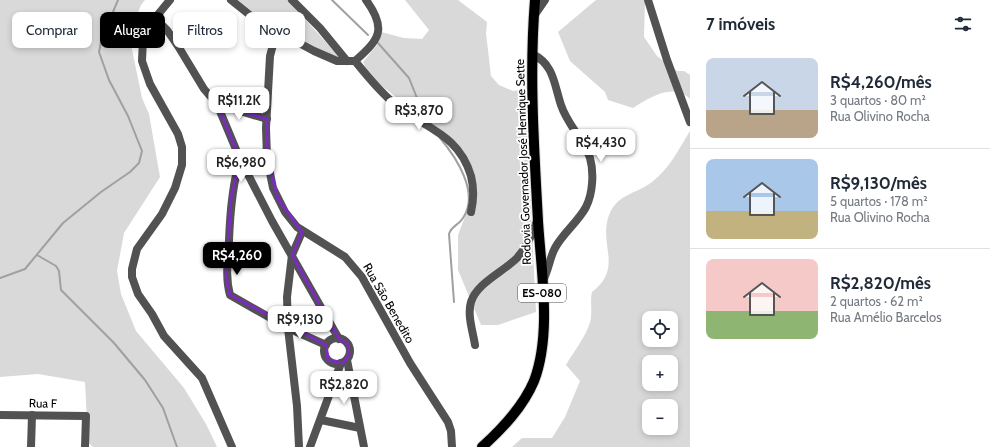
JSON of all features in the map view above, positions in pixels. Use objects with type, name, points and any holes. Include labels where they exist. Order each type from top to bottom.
[{"type":"main road","name":"Rodovia Governador José Henrique Sette","points":[[482,447],[512,416],[534,379],[541,348],[542,283],[538,220],[532,54],[535,0]]},
{"type":"street","points":[[161,12],[170,0]]},
{"type":"street","points":[[231,0],[246,12]]},
{"type":"street","points":[[292,0],[396,105],[445,136],[455,145],[468,167],[472,180],[474,190],[471,212]]},
{"type":"street","points":[[305,46],[337,60],[351,61],[370,47],[376,39],[378,29],[377,17],[366,0]]},
{"type":"street","points":[[534,17],[545,0]]},
{"type":"street","points":[[648,0],[667,60],[690,122]]},
{"type":"street","points":[[165,28],[178,46],[204,90],[217,104],[240,159],[272,221],[339,339]]},
{"type":"street","points":[[143,48],[142,61],[150,84],[178,134],[183,155],[180,176],[175,188],[155,225],[137,249],[132,269],[132,277],[138,294],[152,314],[164,336],[202,378],[232,447]]},
{"type":"street","name":"Rua São Benedito","points":[[272,48],[270,56],[267,119],[267,158],[273,188],[285,212],[302,232],[334,249],[345,257],[362,277],[410,362],[448,422],[451,431],[452,447]]},
{"type":"street","points":[[532,54],[540,58],[554,77],[565,116],[590,157],[592,171],[589,198],[586,207],[557,245],[550,258],[548,271],[542,283]]},
{"type":"street","points":[[217,104],[267,119]]},
{"type":"street","points":[[240,159],[231,198],[226,278],[229,291],[234,298],[288,328],[326,345]]},
{"type":"street","points":[[474,345],[470,311],[473,298],[484,285],[522,253],[538,220]]},
{"type":"street","points":[[299,447],[296,398],[288,328],[287,297],[292,255],[302,232]]},
{"type":"street","points":[[310,447],[350,350],[344,341],[334,339],[326,345],[325,356],[332,363],[344,362]]},
{"type":"street","points":[[344,362],[364,447]]},
{"type":"street","name":"Rua F","points":[[0,415],[86,416],[85,447]]},
{"type":"street","points":[[31,447],[32,415]]},
{"type":"street","points":[[321,420],[360,428]]},
{"type":"highlighted area","points":[[217,104],[267,119],[267,158],[278,199],[302,232],[292,255],[339,339],[348,344],[349,355],[343,363],[328,360],[326,345],[230,295],[226,278],[231,198],[240,159]]},
{"type":"shaded area","points":[[0,0],[145,0],[138,12],[100,12],[100,48],[132,48],[142,98],[149,114],[160,177],[124,233],[117,271],[121,294],[136,331],[184,388],[206,424],[217,447],[93,447],[88,442],[85,382],[38,374],[0,377]]},
{"type":"shaded area","points":[[227,0],[288,0],[299,12],[249,12]]},
{"type":"shaded area","points":[[405,0],[458,0],[487,22],[486,33],[491,76],[499,85],[513,91],[525,89],[536,312],[498,325],[481,325],[458,270],[458,235],[472,198],[468,174],[455,143],[369,76],[363,62],[377,45],[381,32],[404,38],[422,39],[429,30]]},
{"type":"shaded area","points":[[596,0],[645,0],[644,37],[657,56],[677,71],[684,71],[690,75],[690,99],[683,94],[676,92],[661,93],[633,108],[608,100],[605,92],[570,61],[558,32]]},
{"type":"shaded area","points":[[305,19],[341,59],[326,54],[305,43]]},
{"type":"shaded area","points":[[690,131],[690,447],[512,447],[522,438],[552,438],[565,417],[580,381],[566,365],[588,329],[591,314],[592,292],[607,274],[609,265],[606,226],[609,215],[617,202],[622,198],[646,186],[658,177],[678,152]]},
{"type":"waterway","points":[[0,278],[25,269],[63,223],[101,192],[130,172],[139,163],[142,151],[128,116],[109,80],[99,52],[102,38],[118,0]]},
{"type":"waterway","points":[[332,0],[368,35]]},
{"type":"waterway","points":[[378,43],[409,78],[419,103]]},
{"type":"waterway","points":[[422,112],[428,122]]},
{"type":"waterway","points":[[440,138],[459,165],[464,176],[469,198],[468,208],[463,218],[451,229],[449,234],[454,302]]},
{"type":"waterway","points":[[37,255],[56,266],[59,271],[61,290],[114,343],[145,380],[163,408],[177,447]]}]
